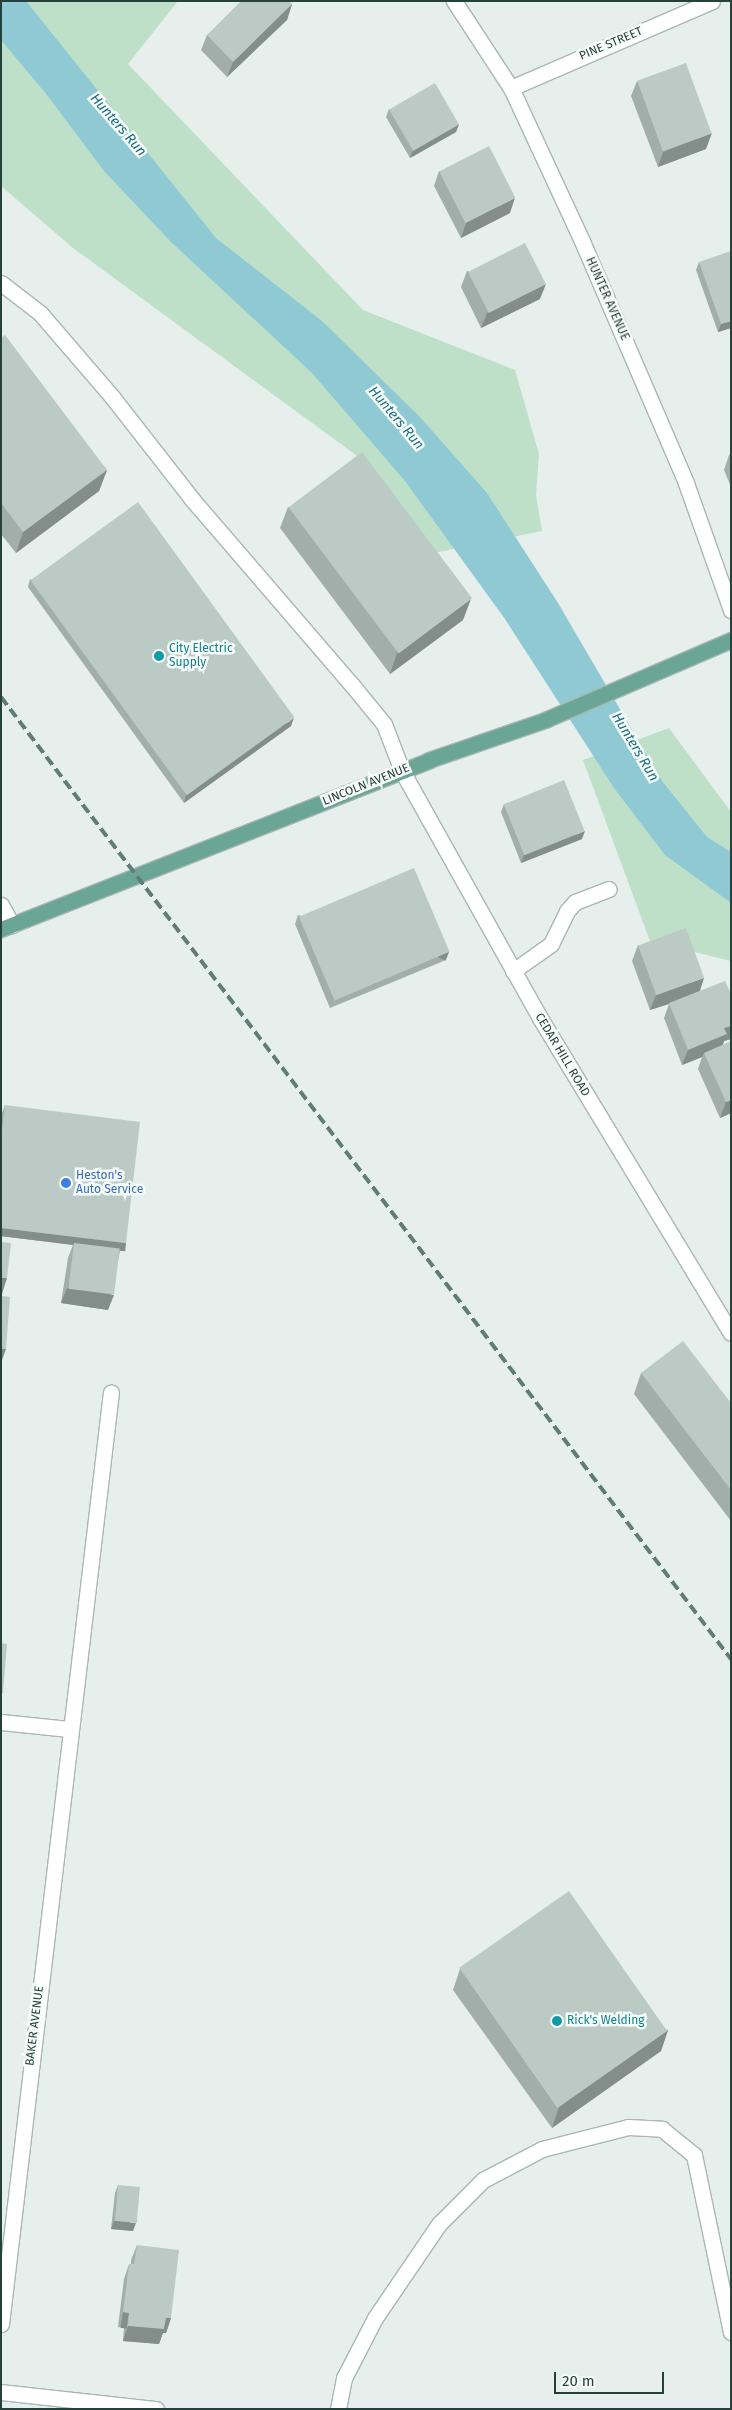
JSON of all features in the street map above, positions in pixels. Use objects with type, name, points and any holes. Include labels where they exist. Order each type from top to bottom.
[{"type":"main road","name":"LINCOLN AVENUE","points":[[7,927],[402,771],[545,720],[731,640]]},
{"type":"street","name":"HUNTER AVENUE","points":[[454,1],[511,88],[582,241],[686,483],[731,610]]},
{"type":"street","name":"PINE STREET","points":[[511,88],[712,1]]},
{"type":"street","name":"CEDAR HILL ROAD","points":[[1,283],[40,313],[113,398],[191,498],[384,724],[402,771],[513,971],[731,1333]]},
{"type":"street","points":[[513,971],[551,944],[567,910],[575,902],[608,889]]},
{"type":"street","points":[[1,904],[7,927]]},
{"type":"street","name":"BAKER AVENUE","points":[[1,2324],[69,1728],[112,1392]]},
{"type":"street","points":[[1,1722],[69,1728]]},
{"type":"street","points":[[338,2409],[344,2378],[375,2318],[439,2224],[483,2180],[542,2149],[628,2127],[662,2129],[694,2156],[731,2332]]},
{"type":"street","points":[[1,2392],[47,2403],[156,2409]]},
{"type":"green space","points":[[1,1],[178,1],[128,64],[363,310],[515,370],[539,454],[536,495],[542,531],[434,553],[360,458],[73,248],[1,186]]},
{"type":"green space","points":[[669,728],[731,812],[731,961],[650,941],[583,760]]},
{"type":"water","name":"Hunters Run","points":[[1,1],[26,1],[216,238],[322,321],[420,417],[487,493],[558,603],[662,781],[707,837],[731,852],[731,903],[665,855],[614,788],[505,619],[405,481],[312,373],[171,242],[104,171],[47,95],[1,40]]},
{"type":"building","points":[[241,1],[289,1],[292,4],[233,62],[207,35]]},
{"type":"building","points":[[686,63],[712,133],[663,151],[637,81]]},
{"type":"building","points":[[435,83],[459,125],[413,151],[389,110]]},
{"type":"building","points":[[489,146],[515,198],[465,223],[439,171]]},
{"type":"building","points":[[525,243],[546,284],[489,313],[468,272]]},
{"type":"building","points":[[731,251],[731,321],[721,324],[699,262]]},
{"type":"building","points":[[5,335],[107,470],[23,532],[1,503],[1,338]]},
{"type":"building","points":[[362,452],[472,598],[399,654],[289,507]]},
{"type":"building","name":"City Electric Supply","points":[[138,502],[294,717],[187,795],[30,580]]},
{"type":"building","points":[[564,780],[585,831],[524,855],[504,804]]},
{"type":"building","points":[[414,868],[450,952],[334,1001],[299,917]]},
{"type":"building","points":[[686,928],[704,978],[656,995],[638,945]]},
{"type":"building","points":[[725,981],[731,994],[731,1026],[724,1028],[727,1034],[688,1050],[669,1003]]},
{"type":"building","points":[[731,1041],[731,1100],[726,1102],[704,1053]]},
{"type":"building","name":"Heston's Auto Service","points":[[5,1105],[140,1122],[126,1243],[1,1228],[1,1138]]},
{"type":"building","points":[[1,1242],[11,1243],[7,1278],[1,1278]]},
{"type":"building","points":[[74,1243],[120,1249],[114,1294],[68,1289]]},
{"type":"building","points":[[1,1296],[10,1297],[6,1349],[1,1349]]},
{"type":"building","points":[[683,1341],[731,1403],[731,1490],[641,1373]]},
{"type":"building","points":[[1,1643],[7,1644],[3,1693],[1,1693]]},
{"type":"building","name":"Rick's Welding","points":[[569,1891],[667,2031],[557,2108],[459,1968]]},
{"type":"building","points":[[118,2185],[140,2187],[137,2223],[115,2221]]},
{"type":"building","points":[[137,2245],[179,2250],[171,2318],[166,2318],[164,2329],[128,2326],[129,2313],[123,2312],[129,2264],[134,2264]]},
{"type":"railway","points":[[1,697],[731,1659]]},
{"type":"place","name":"City Electric Supply","points":[[159,656]]},
{"type":"place","name":"Heston's Auto Service","points":[[66,1183]]},
{"type":"place","name":"Rick's Welding","points":[[557,2021]]}]
